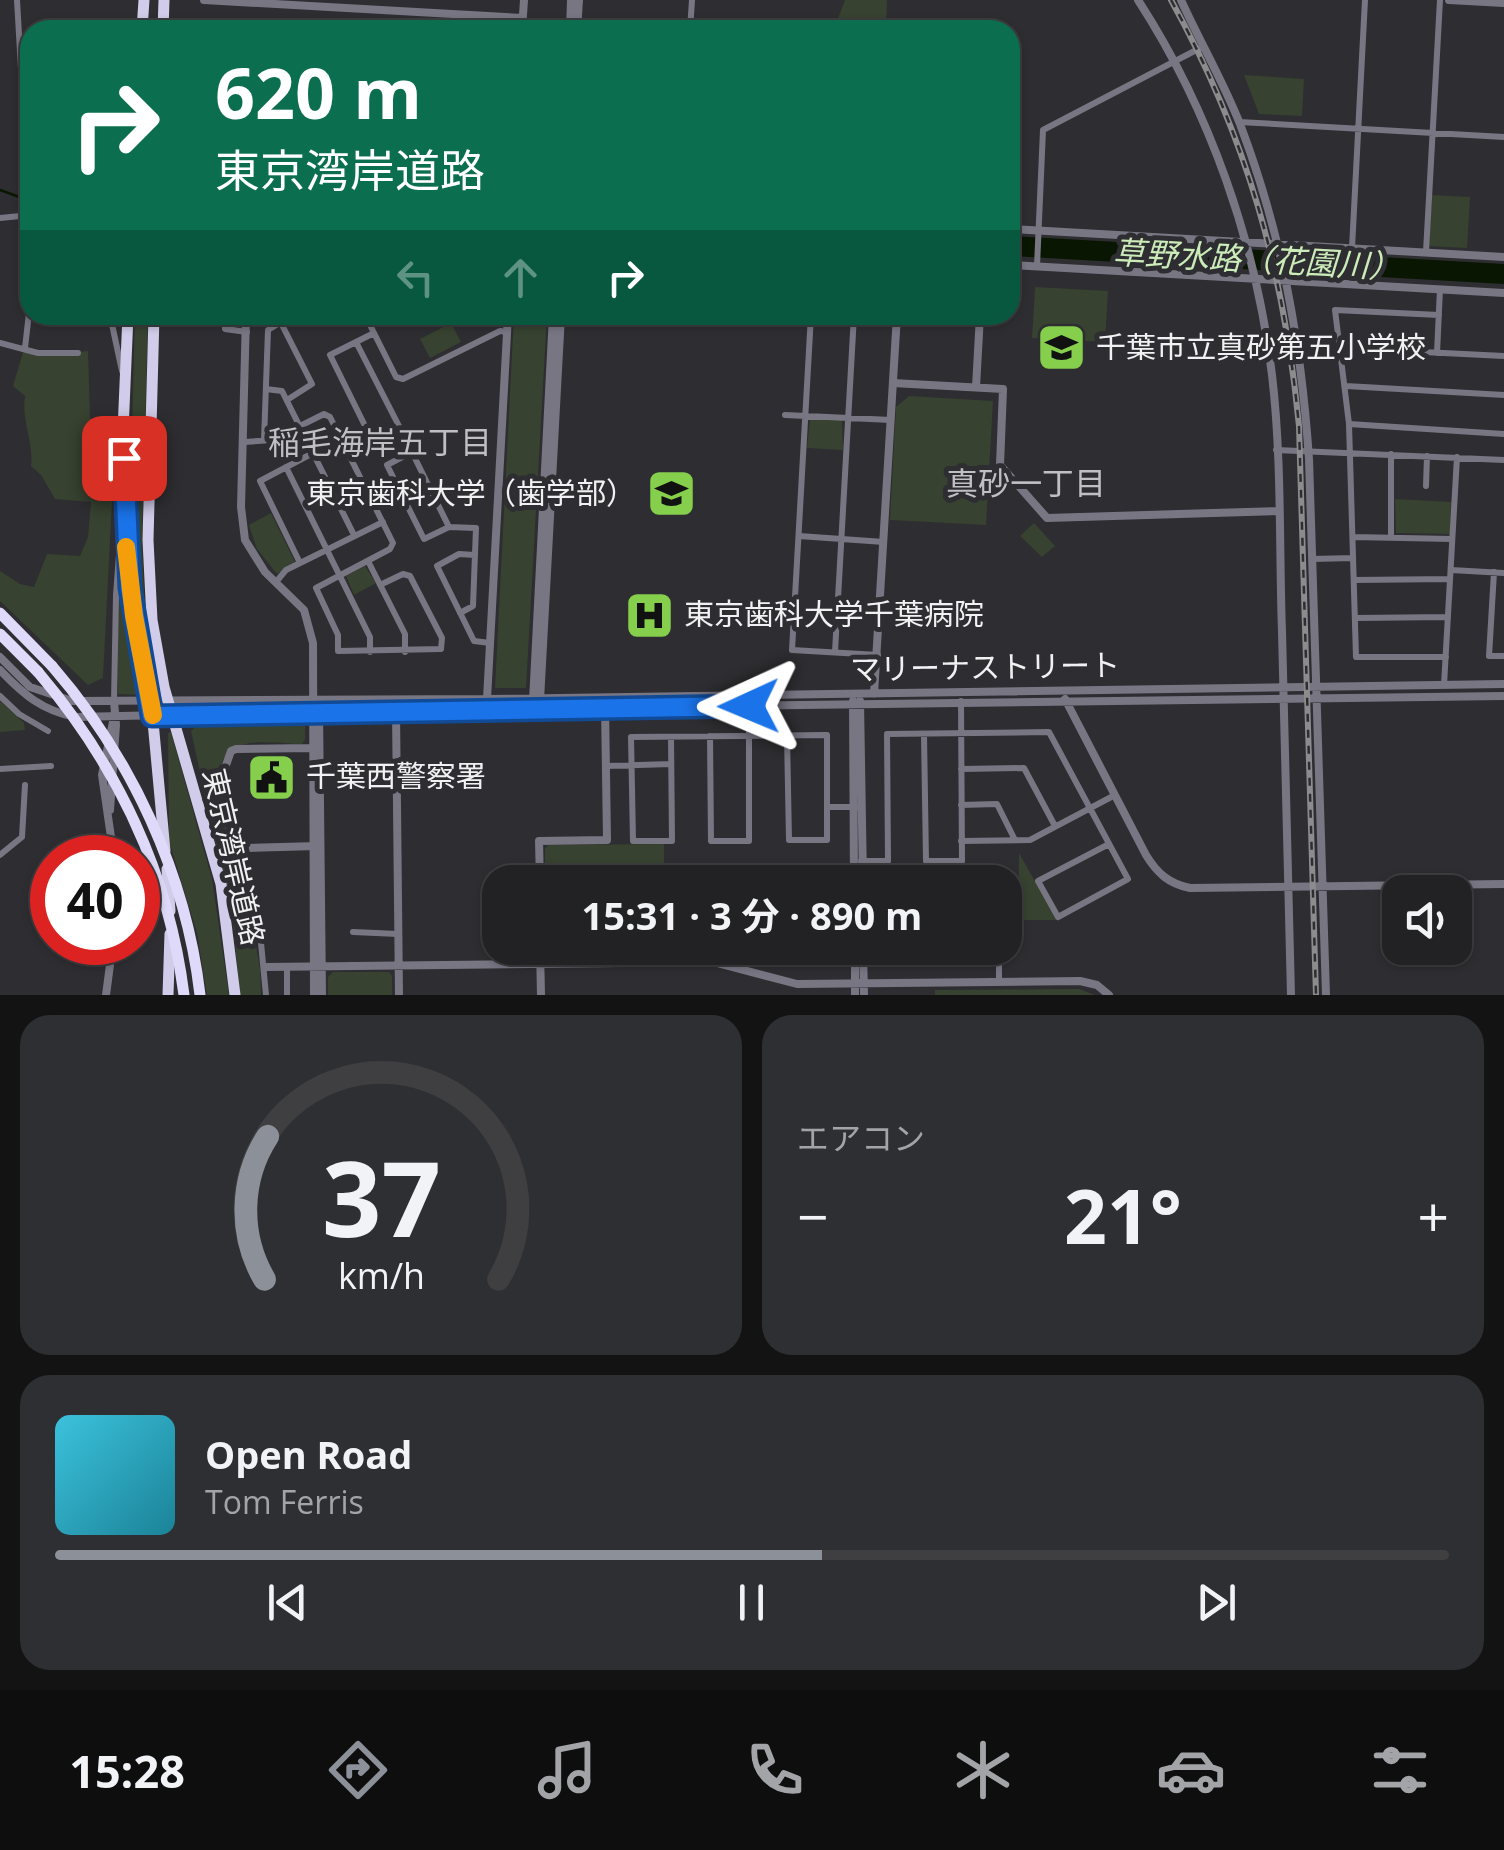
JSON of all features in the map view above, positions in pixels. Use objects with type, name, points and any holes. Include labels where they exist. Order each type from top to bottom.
[{"type":"highway","name":"東京湾岸道路","points":[[128,325],[124,485],[130,588],[151,700],[170,896],[168,995]]},
{"type":"highway","name":"東京湾岸道路","points":[[154,325],[148,561],[154,634],[167,700],[220,884],[235,995]]},
{"type":"highway","points":[[0,613],[52,666],[105,736],[151,820],[180,900],[200,995]]},
{"type":"highway","points":[[0,634],[38,672],[102,759],[144,840],[167,907],[184,995]]},
{"type":"street","points":[[17,0],[20,52]]},
{"type":"street","points":[[204,0],[522,18],[524,0]]},
{"type":"street","points":[[412,0],[412,12]]},
{"type":"street","points":[[1138,0],[1174,62],[1216,153],[1245,242],[1272,377],[1291,995]]},
{"type":"street","points":[[1182,0],[1239,122],[1263,188],[1287,280],[1304,376],[1326,995]]},
{"type":"street","points":[[1352,248],[1365,0]]},
{"type":"street","points":[[1426,252],[1440,0]]},
{"type":"street","points":[[1449,0],[1504,3]]},
{"type":"street","points":[[1036,266],[1043,130],[1205,45]]},
{"type":"street","points":[[1239,122],[1504,136]]},
{"type":"street","points":[[1020,229],[1504,257]]},
{"type":"street","points":[[1020,265],[1504,293]]},
{"type":"street","points":[[1437,353],[1440,289]]},
{"type":"street","points":[[1439,315],[1336,310],[1349,424],[1356,658],[1446,657]]},
{"type":"street","points":[[25,348],[28,325]]},
{"type":"street","points":[[112,325],[125,382]]},
{"type":"street","points":[[225,325],[225,329],[247,332]]},
{"type":"street","points":[[247,325],[241,507],[246,540],[254,558],[304,610],[314,643],[318,966],[322,995]]},
{"type":"street","points":[[264,440],[268,330],[273,325]]},
{"type":"street","points":[[282,325],[312,384],[286,400]]},
{"type":"street","points":[[370,325],[396,377],[404,378],[500,331],[507,332]]},
{"type":"street","points":[[488,700],[507,325]]},
{"type":"street","points":[[536,709],[553,325]]},
{"type":"street","points":[[536,699],[560,325]]},
{"type":"street","points":[[811,325],[792,650],[878,654]]},
{"type":"street","points":[[835,652],[853,325]]},
{"type":"street","points":[[857,704],[876,692],[896,325]]},
{"type":"street","points":[[976,387],[979,325]]},
{"type":"street","points":[[374,333],[330,356],[375,446],[402,432]]},
{"type":"street","points":[[0,342],[55,354],[78,352]]},
{"type":"street","points":[[356,342],[449,527]]},
{"type":"street","points":[[1342,348],[1504,356]]},
{"type":"street","points":[[893,384],[1003,389],[1000,465],[1048,518],[1278,511]]},
{"type":"street","points":[[1346,386],[1504,395]]},
{"type":"street","points":[[266,389],[280,389],[354,536]]},
{"type":"street","points":[[244,442],[272,440],[324,414],[330,417],[393,546],[316,588],[338,635],[338,650],[438,652],[442,638],[410,576],[403,574],[380,585]]},
{"type":"street","points":[[785,414],[891,420]]},
{"type":"street","points":[[1349,424],[1504,434]]},
{"type":"street","points":[[1276,450],[1504,460]]},
{"type":"street","points":[[412,452],[387,465],[424,538],[449,527],[476,528],[472,606],[460,614]]},
{"type":"street","points":[[300,564],[260,485],[262,478],[313,453]]},
{"type":"street","points":[[1391,454],[1391,536]]},
{"type":"street","points":[[1426,486],[1427,456]]},
{"type":"street","points":[[1444,686],[1457,458]]},
{"type":"street","points":[[286,466],[370,637],[370,652]]},
{"type":"street","points":[[111,835],[116,595],[124,485]]},
{"type":"street","points":[[276,582],[286,570],[382,522]]},
{"type":"street","points":[[798,536],[884,542]]},
{"type":"street","points":[[1353,537],[1452,539]]},
{"type":"street","points":[[474,555],[460,554],[437,566],[474,641],[490,643]]},
{"type":"street","points":[[1312,559],[1353,558]]},
{"type":"street","points":[[368,561],[404,634],[405,652]]},
{"type":"street","points":[[1494,572],[1489,656],[1504,656]]},
{"type":"street","points":[[1354,580],[1504,573]]},
{"type":"street","points":[[1355,618],[1448,617]]},
{"type":"street","name":"マリーナストリート","points":[[0,658],[30,686],[49,696],[72,701],[488,700],[856,692],[1065,702],[1504,696]]},
{"type":"street","name":"マリーナストリート","points":[[0,670],[25,696],[50,710],[76,717],[857,704],[1065,690],[1504,684]]},
{"type":"street","points":[[1065,690],[1065,702],[1152,865],[1172,882],[1190,888],[1504,884]]},
{"type":"street","points":[[856,692],[857,865]]},
{"type":"street","points":[[710,736],[711,841],[749,841],[749,694]]},
{"type":"street","points":[[0,696],[19,714],[48,731]]},
{"type":"street","points":[[540,865],[539,841],[607,840],[605,696]]},
{"type":"street","points":[[924,734],[926,861],[962,861],[960,697]]},
{"type":"street","points":[[396,710],[398,995]]},
{"type":"street","points":[[316,712],[312,748],[317,846]]},
{"type":"street","points":[[858,861],[888,861],[887,734],[1050,732],[1128,880],[1058,917],[1038,881],[1109,844]]},
{"type":"street","points":[[671,737],[672,841],[633,842],[632,737],[710,736],[827,735],[827,840],[788,840],[787,736]]},
{"type":"street","points":[[266,995],[265,967],[226,768],[232,751],[244,748],[312,748]]},
{"type":"street","points":[[606,766],[671,764]]},
{"type":"street","points":[[0,769],[51,766]]},
{"type":"street","points":[[961,769],[1024,768],[1056,826]]},
{"type":"street","points":[[0,855],[22,837],[26,785]]},
{"type":"street","points":[[962,841],[1030,840],[1115,794]]},
{"type":"street","points":[[961,804],[997,804],[1015,840]]},
{"type":"street","points":[[828,807],[858,807]]},
{"type":"street","points":[[244,848],[317,846]]},
{"type":"street","points":[[858,861],[859,865]]},
{"type":"street","points":[[353,932],[398,934]]},
{"type":"street","points":[[265,967],[482,964]]},
{"type":"street","points":[[106,995],[110,965]]},
{"type":"street","points":[[541,965],[541,995]]},
{"type":"street","points":[[724,965],[786,982],[1080,981],[1097,985],[1109,995]]},
{"type":"street","points":[[857,965],[864,995]]},
{"type":"street","points":[[856,995],[862,965]]},
{"type":"street","points":[[999,965],[999,982]]},
{"type":"street","points":[[287,966],[287,995]]},
{"type":"street","points":[[314,995],[318,966]]},
{"type":"shaded area","points":[[845,0],[887,0],[886,20],[838,20]]},
{"type":"shaded area","points":[[1244,75],[1304,79],[1302,116],[1259,114]]},
{"type":"shaded area","points":[[1432,195],[1470,197],[1467,248],[1429,246]]},
{"type":"shaded area","points":[[1035,287],[1108,291],[1105,342],[1032,338]]},
{"type":"shaded area","points":[[135,325],[148,325],[142,541],[146,646],[130,507]]},
{"type":"shaded area","points":[[452,325],[461,342],[430,358],[420,339]]},
{"type":"shaded area","points":[[513,325],[546,325],[526,688],[495,688]]},
{"type":"shaded area","points":[[24,349],[42,356],[88,351],[90,418],[114,462],[103,678],[88,685],[0,601],[0,571],[20,584],[34,587],[47,554],[80,556],[88,537],[91,502],[55,499],[31,466],[25,396],[13,386]]},
{"type":"shaded area","points":[[909,396],[993,401],[986,525],[890,520],[896,407]]},
{"type":"shaded area","points":[[810,419],[842,420],[843,450],[807,448]]},
{"type":"shaded area","points":[[1395,499],[1451,502],[1450,534],[1396,533]]},
{"type":"shaded area","points":[[271,513],[295,562],[277,574],[257,549],[249,525]]},
{"type":"shaded area","points":[[1034,523],[1055,546],[1042,557],[1020,536]]},
{"type":"shaded area","points":[[365,566],[376,583],[354,595],[346,576]]},
{"type":"shaded area","points":[[122,573],[142,685],[140,695],[118,694],[118,600]]},
{"type":"shaded area","points":[[0,701],[24,723],[25,730],[0,732]]},
{"type":"shaded area","points":[[258,721],[302,721],[305,740],[302,744],[247,744],[237,747],[222,762],[260,968],[261,995],[240,995],[233,923],[191,731],[196,726],[246,725]]},
{"type":"shaded area","points":[[171,732],[212,879],[229,995],[207,995],[197,933],[169,841]]},
{"type":"shaded area","points":[[664,844],[664,865],[545,865],[548,845]]},
{"type":"shaded area","points":[[1019,853],[1057,920],[1022,920],[1022,865],[1019,865]]},
{"type":"shaded area","points":[[333,972],[389,972],[392,995],[328,995],[328,977]]},
{"type":"shaded area","points":[[1079,989],[1095,995],[935,995],[935,990]]},
{"type":"water","points":[[1020,237],[1504,264],[1504,284],[1020,257]]},
{"type":"waterway","name":"草野水路（花園川）","points":[[0,190],[20,197]]},
{"type":"railway","points":[[1171,0],[1198,51],[1241,154],[1272,259],[1292,369],[1299,426],[1316,995]]},
{"type":"slow traffic","points":[[126,547],[134,616],[153,715]]},
{"type":"place","name":"千葉市立真砂第五小学校","points":[[1061,348]]},
{"type":"place","name":"東京歯科大学（歯学部）","points":[[671,494]]},
{"type":"place","name":"東京歯科大学千葉病院","points":[[649,615]]},
{"type":"place","name":"千葉西警察署","points":[[271,777]]},
{"type":"district","name":"稲毛海岸五丁目","points":[[380,443]]},
{"type":"district","name":"真砂一丁目","points":[[1026,484]]},
{"type":"route","points":[[124,458],[130,588],[152,716],[749,706]]}]
